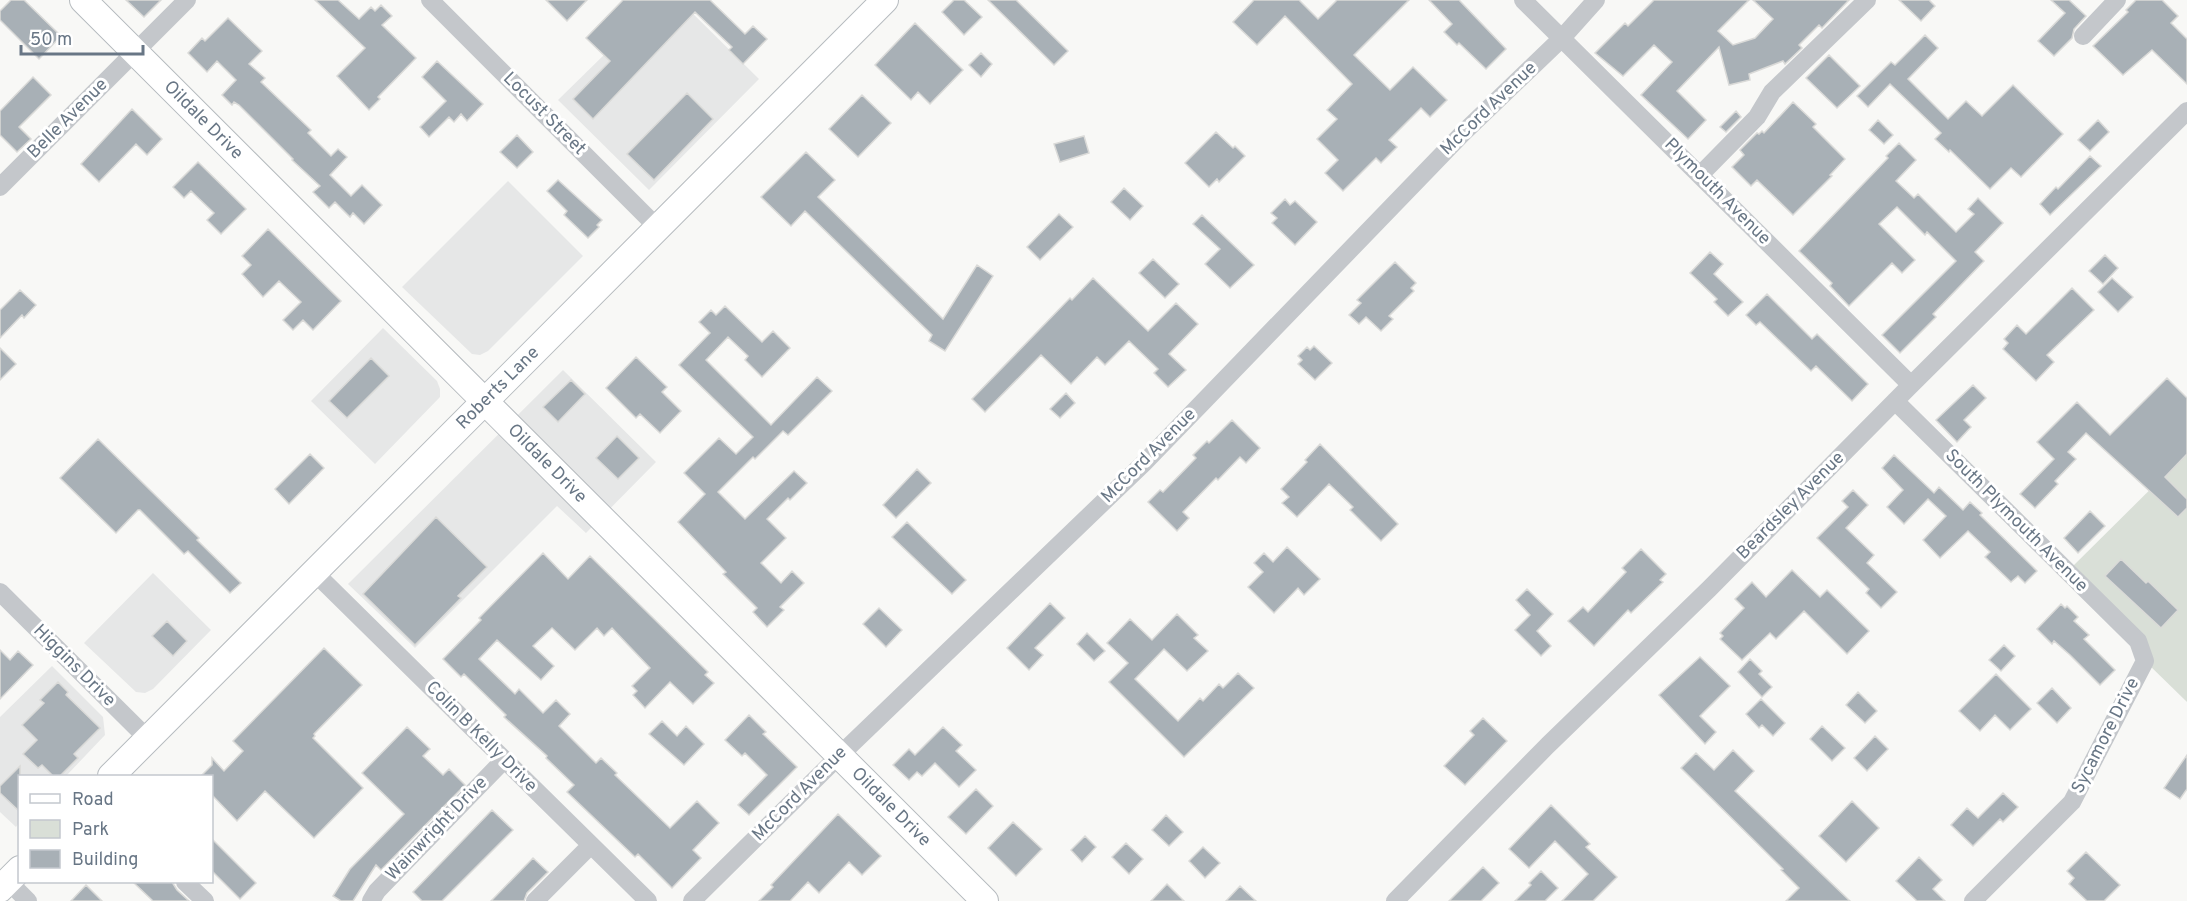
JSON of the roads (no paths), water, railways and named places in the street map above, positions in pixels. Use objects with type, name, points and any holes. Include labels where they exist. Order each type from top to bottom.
[{"type":"street","name":"Oildale Drive","points":[[83,0],[985,901]]},
{"type":"street","name":"Belle Avenue","points":[[0,187],[187,0]]},
{"type":"street","name":"Locust Street","points":[[430,0],[657,227]]},
{"type":"street","name":"Roberts Lane","points":[[113,775],[885,0]]},
{"type":"street","name":"Plymouth Avenue","points":[[1523,0],[1911,385]]},
{"type":"street","name":"McCord Avenue","points":[[692,901],[840,755],[1144,463],[1462,134],[1562,38],[1596,0]]},
{"type":"street","points":[[1700,175],[1757,117],[1772,92],[1867,0]]},
{"type":"street","points":[[2083,36],[2118,0]]},
{"type":"street","name":"Beardsley Avenue","points":[[1395,901],[1548,745],[1678,619],[2187,111]]},
{"type":"street","name":"South Plymouth Avenue","points":[[1895,401],[2138,641]]},
{"type":"street","name":"Colin B Kelly Drive","points":[[314,572],[648,901]]},
{"type":"street","name":"Higgins Drive","points":[[0,592],[148,739]]},
{"type":"street","name":"Sycamore Drive","points":[[1973,901],[2072,802],[2145,661],[2138,641]]},
{"type":"street","name":"Wainwright Drive","points":[[371,901],[377,891],[504,760]]},
{"type":"street","points":[[535,901],[591,845]]},
{"type":"street","points":[[9,880],[28,901]]},
{"type":"street","points":[[186,883],[205,901]]}]
